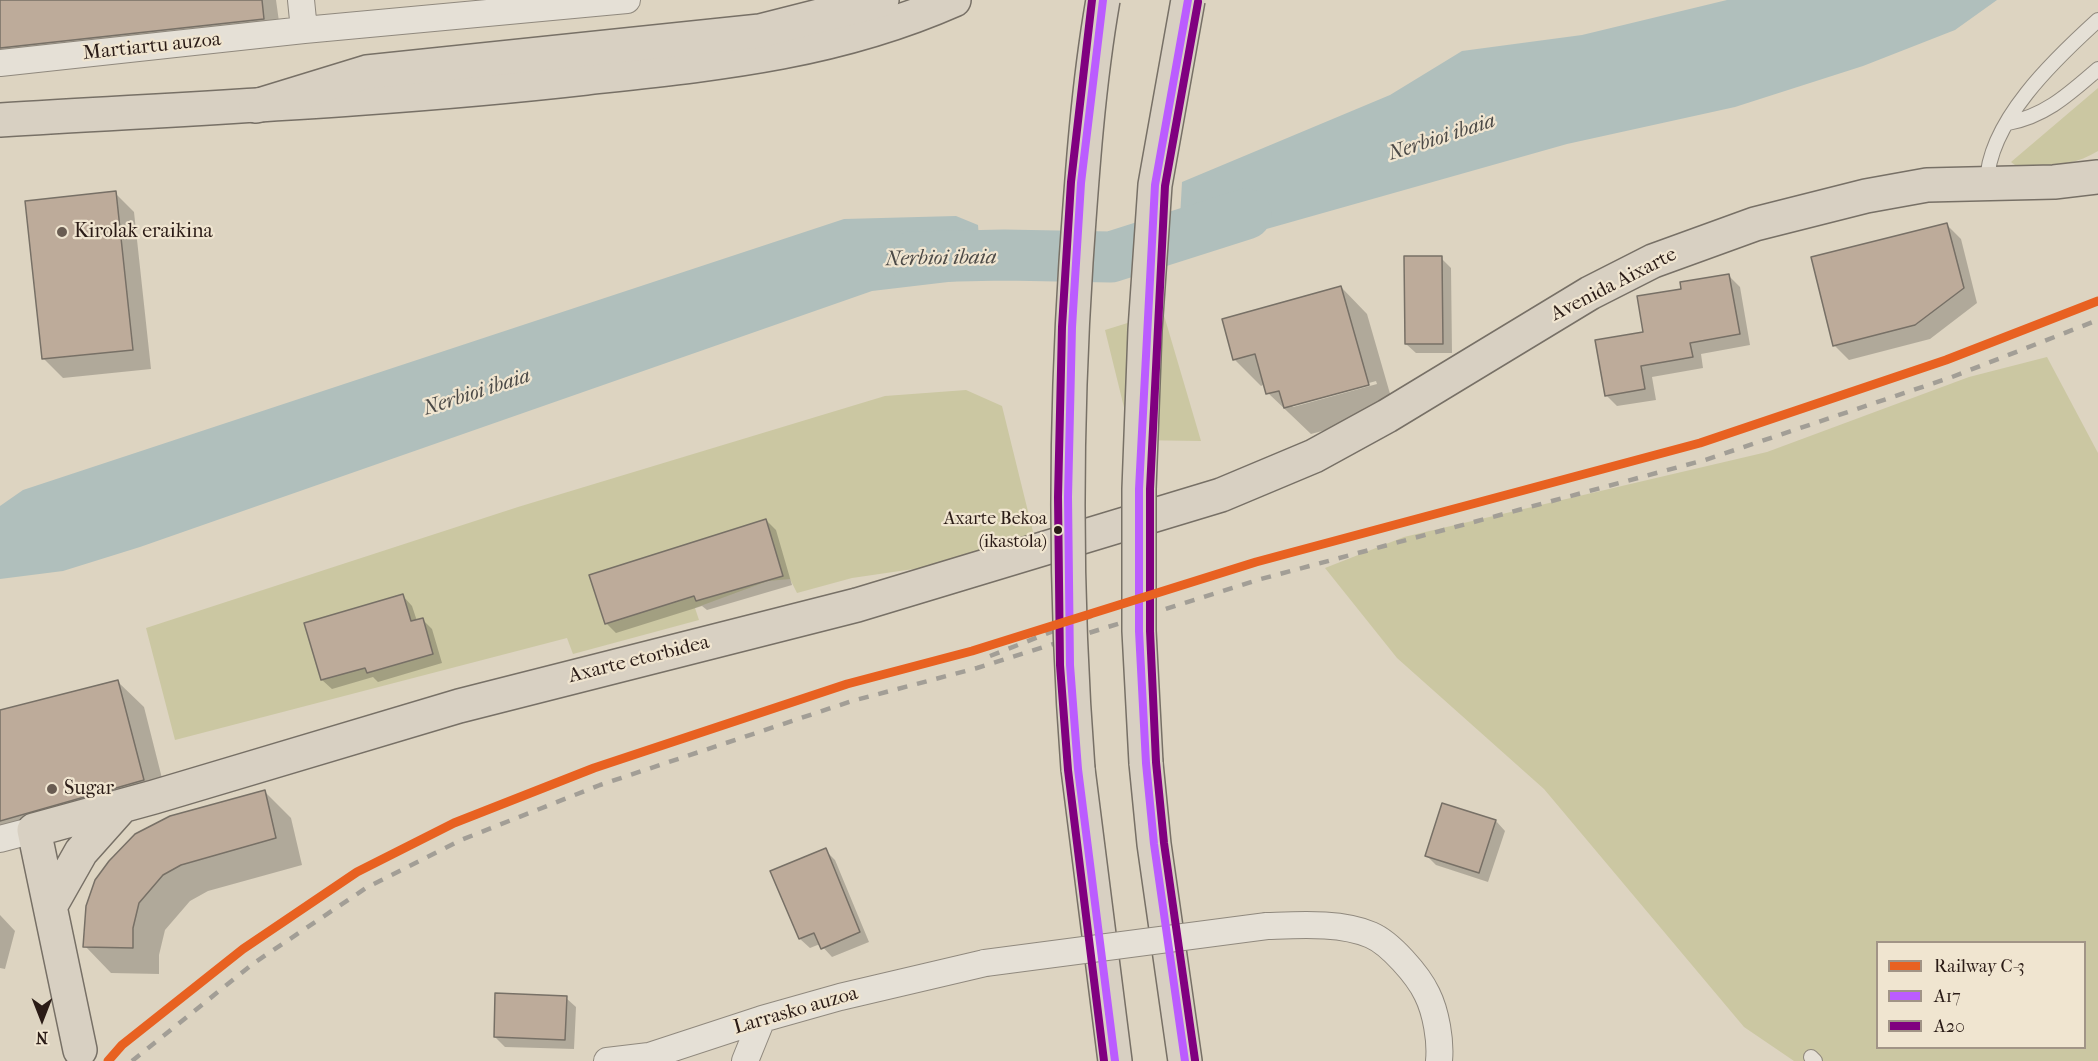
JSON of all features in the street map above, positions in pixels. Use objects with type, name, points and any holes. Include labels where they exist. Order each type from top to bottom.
[{"type":"main road","points":[[256,106],[367,72],[760,31],[882,0]]},
{"type":"main road","points":[[0,120],[256,106],[535,84],[759,57],[802,50],[861,34],[910,19],[954,0]]},
{"type":"main road","points":[[1103,0],[1081,183],[1072,327],[1068,497],[1070,665],[1078,769],[1115,1061]]},
{"type":"main road","points":[[1185,1061],[1154,844],[1146,763],[1139,631],[1139,501],[1145,330],[1155,185],[1188,0]]},
{"type":"main road","name":"Avenida Aixarte","points":[[1242,486],[1314,456],[1387,416],[1590,293],[1653,261],[1755,224],[1866,196],[1927,185],[2020,183],[2098,177]]},
{"type":"main road","name":"Axarte etorbidea","points":[[34,830],[459,706],[857,605],[1221,495],[1242,486]]},
{"type":"main road","points":[[51,905],[81,852],[122,806]]},
{"type":"main road","points":[[34,830],[80,1050]]},
{"type":"street","points":[[300,0],[304,30]]},
{"type":"street","name":"Martiartu auzoa","points":[[0,63],[304,30],[627,0]]},
{"type":"street","points":[[0,839],[34,830]]},
{"type":"street","name":"Larrasko auzoa","points":[[607,1061],[649,1056],[762,1019],[840,997],[985,963],[1267,926],[1322,925],[1372,935],[1402,959],[1427,994],[1440,1047],[1439,1061]]},
{"type":"street","points":[[745,1061],[762,1019]]},
{"type":"lane","points":[[1986,183],[1989,156],[2036,79],[2098,20]]},
{"type":"lane","points":[[2008,123],[2026,120],[2044,112],[2098,69]]},
{"type":"shaded area","points":[[2098,88],[2098,151],[2068,163],[2015,165],[2011,162]]},
{"type":"shaded area","points":[[1163,312],[1201,441],[1132,440],[1105,330]]},
{"type":"shaded area","points":[[2047,357],[2098,453],[2098,1061],[1794,1061],[1744,1027],[1544,789],[1397,658],[1325,568],[1404,537],[1767,452],[1969,377]]},
{"type":"shaded area","points":[[966,390],[1002,406],[1036,544],[941,565],[852,578],[797,593],[790,579],[768,581],[695,608],[699,620],[573,654],[567,638],[175,740],[146,628],[518,507],[885,396]]},
{"type":"water","points":[[1727,0],[1997,0],[1955,30],[1863,66],[1735,107],[1567,144],[1178,254],[1182,182],[1390,95],[1462,51],[1582,35]]},
{"type":"water","points":[[956,216],[978,225],[982,278],[872,291],[140,547],[63,571],[0,579],[0,506],[23,490],[844,219]]},
{"type":"building","points":[[0,0],[262,0],[264,19],[0,48]]},
{"type":"building","points":[[116,191],[133,350],[42,359],[25,201]]},
{"type":"building","points":[[1947,223],[1964,288],[1915,325],[1833,346],[1811,257]]},
{"type":"building","points":[[1404,256],[1442,256],[1443,344],[1405,344]]},
{"type":"building","points":[[1729,274],[1740,334],[1690,343],[1693,357],[1641,366],[1645,389],[1605,396],[1595,340],[1643,332],[1637,296],[1681,289],[1680,282]]},
{"type":"building","points":[[1341,286],[1369,385],[1284,408],[1279,391],[1266,394],[1255,354],[1233,360],[1222,319]]},
{"type":"building","points":[[766,519],[783,576],[696,601],[694,596],[605,624],[589,575]]},
{"type":"building","points":[[403,594],[411,621],[423,618],[433,654],[367,673],[365,668],[321,680],[304,623]]},
{"type":"building","points":[[118,680],[144,780],[0,821],[0,710]]},
{"type":"building","points":[[265,790],[276,838],[181,865],[163,875],[139,903],[133,928],[133,948],[83,947],[86,906],[95,880],[109,861],[135,834],[170,816]]},
{"type":"building","points":[[1442,803],[1496,820],[1479,873],[1425,856]]},
{"type":"building","points":[[826,848],[860,932],[821,949],[814,933],[799,939],[770,871]]},
{"type":"building","points":[[495,993],[567,996],[565,1040],[494,1037]]},
{"type":"waterway","name":"Nerbioi ibaia","points":[[912,257],[1004,255],[1111,257],[1246,214]]},
{"type":"railway","points":[[132,1061],[254,963],[366,888],[461,840],[600,785],[852,701],[977,668],[1261,579],[1705,460],[1952,377],[2098,320]]},
{"type":"railway","points":[[990,656],[1122,604]]},
{"type":"rail line","name":"C-3","points":[[108,1061],[122,1045],[243,949],[357,872],[454,823],[594,768],[847,684],[972,651],[1256,562],[1700,443],[1946,360],[2098,301]]},
{"type":"transit line","name":"A20","points":[[1092,0],[1071,182],[1062,327],[1058,497],[1060,665],[1068,770],[1104,1061]]},
{"type":"transit line","name":"A17","points":[[1103,0],[1081,183],[1072,327],[1068,497],[1070,665],[1078,769],[1115,1061]]},
{"type":"transit line","name":"A17","points":[[1185,1061],[1154,844],[1146,763],[1139,631],[1139,489],[1155,185],[1188,0]]},
{"type":"transit line","name":"A20","points":[[1195,1060],[1164,843],[1156,762],[1150,631],[1150,489],[1165,186],[1198,2]]},
{"type":"place","name":"Kirolak eraikina","points":[[62,232]]},
{"type":"place","name":"Axarte Bekoa (ikastola)","points":[[1058,530]]},
{"type":"place","name":"Sugar","points":[[52,789]]}]
